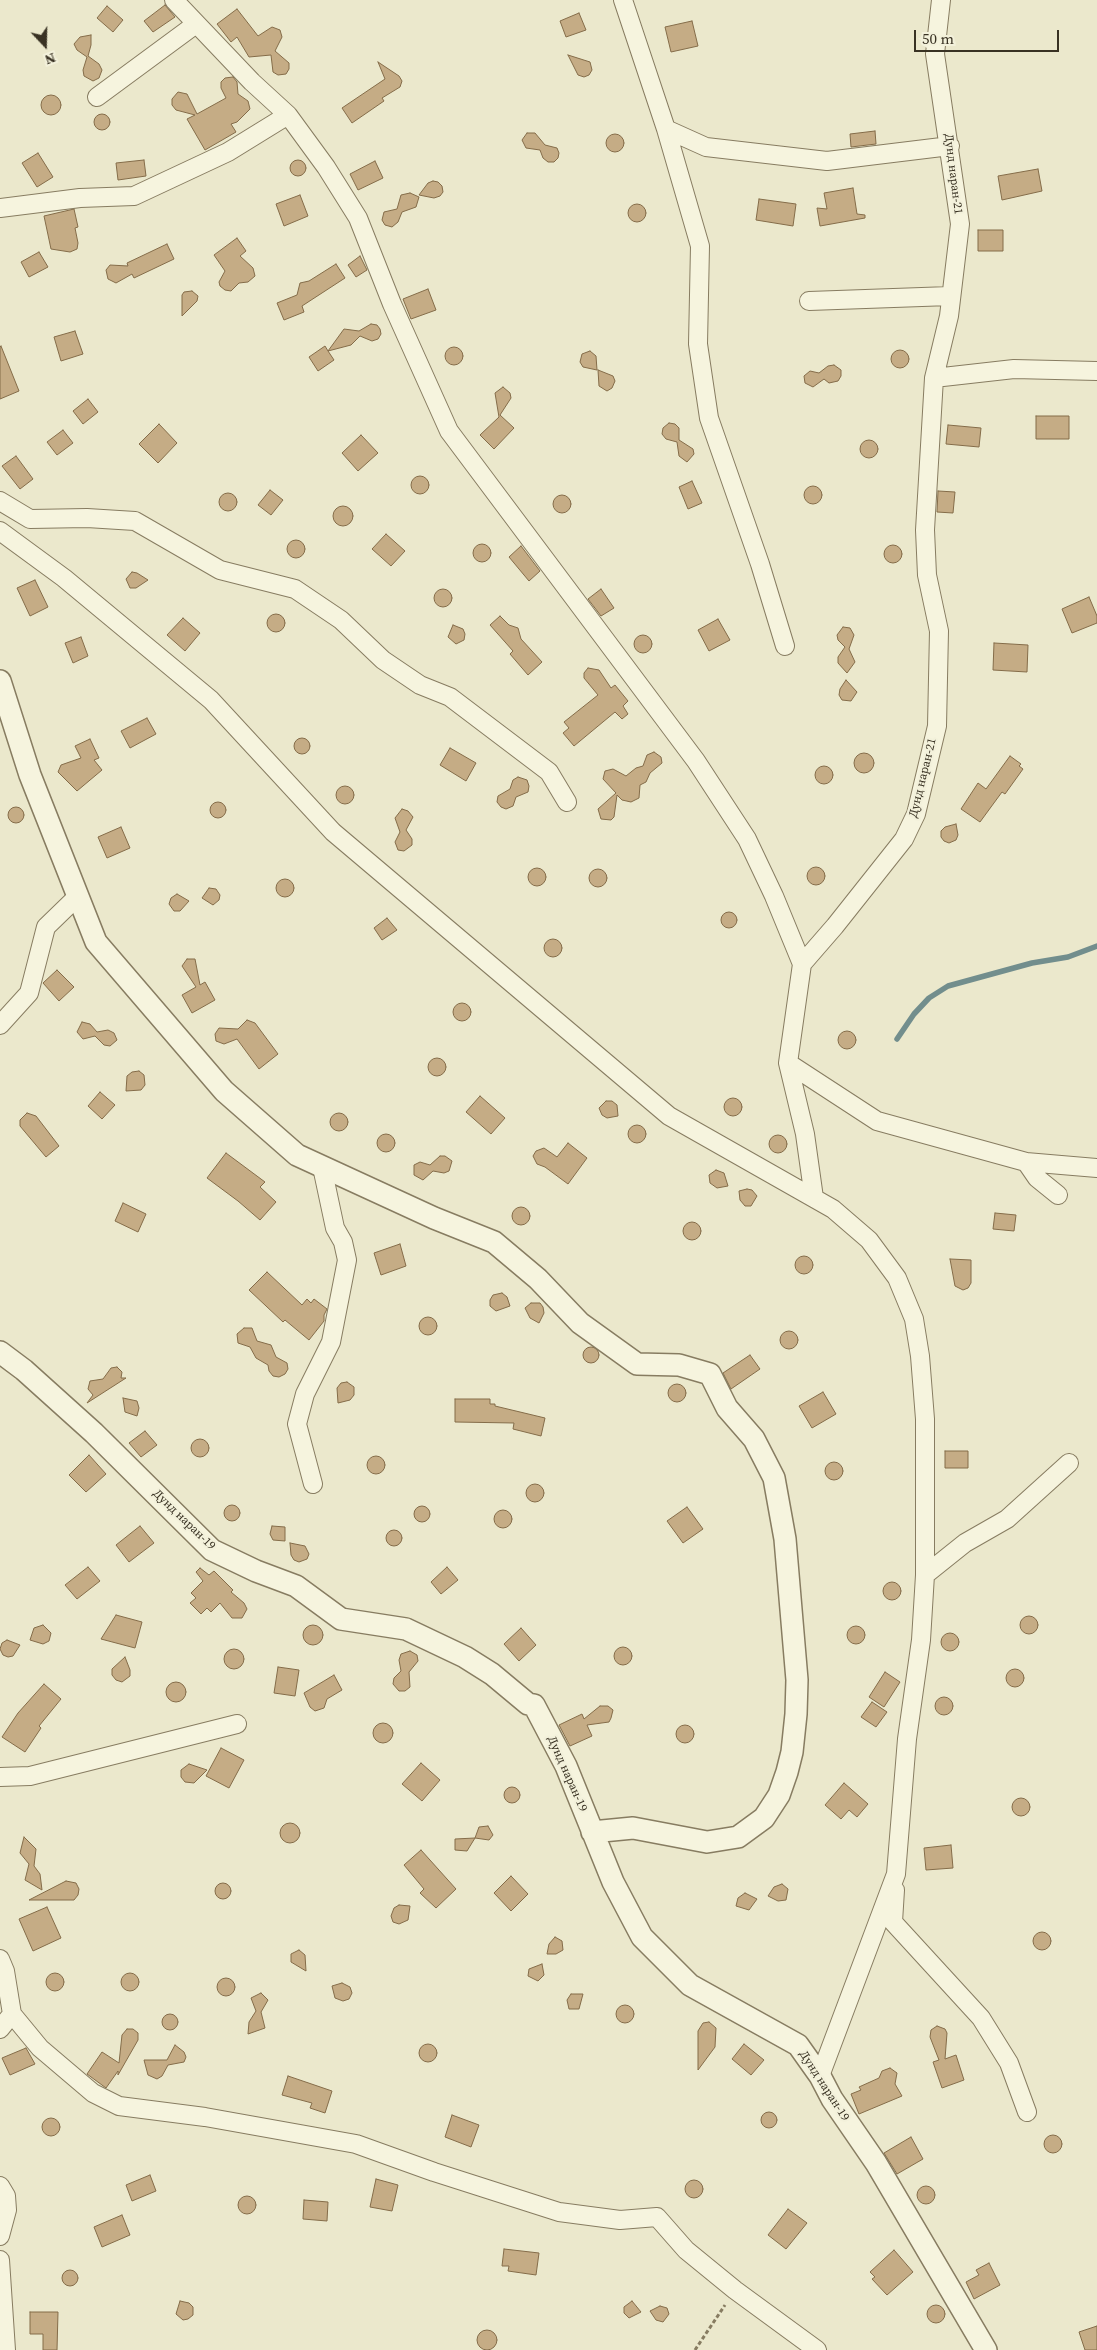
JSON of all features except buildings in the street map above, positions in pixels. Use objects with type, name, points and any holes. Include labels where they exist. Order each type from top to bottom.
[{"type":"street","points":[[174,0],[252,82],[288,115],[358,218],[392,304],[448,431],[696,761],[747,840],[774,896],[802,964],[788,1063],[805,1134],[814,1198]]},
{"type":"street","points":[[623,0],[666,129],[700,246],[698,344],[709,418],[760,564],[785,646]]},
{"type":"street","name":"Дунд наран-21","points":[[802,964],[835,926],[904,839],[916,814],[935,735],[939,631],[927,575],[925,530],[934,378],[948,316],[960,224],[935,54],[941,0]]},
{"type":"street","points":[[97,97],[196,24]]},
{"type":"street","points":[[0,208],[80,198],[134,196],[228,152],[288,115]]},
{"type":"street","points":[[666,129],[706,147],[827,161],[950,146]]},
{"type":"street","points":[[809,301],[950,296]]},
{"type":"street","points":[[934,378],[1014,369],[1097,371]]},
{"type":"street","points":[[0,501],[30,519],[87,518],[135,521],[220,570],[295,589],[341,620],[383,660],[420,685],[450,697],[550,772],[567,802]]},
{"type":"street","points":[[0,531],[64,578],[211,700],[333,832],[668,1116],[833,1209],[869,1240],[897,1278],[914,1319],[920,1356],[925,1419],[925,1575],[921,1640],[907,1739],[893,1922],[982,2018],[1009,2063],[1026,2112]]},
{"type":"street","points":[[0,681],[30,775],[96,942],[224,1091],[297,1155],[434,1218],[494,1242],[538,1279],[580,1323],[637,1364],[679,1365],[710,1374],[727,1408],[754,1439],[774,1478],[785,1539],[797,1680],[792,1752],[788,1772],[779,1795],[764,1818],[738,1837],[707,1842],[633,1828],[592,1832]]},
{"type":"street","points":[[0,1025],[28,993],[46,927],[78,896]]},
{"type":"street","points":[[788,1063],[877,1121],[1026,1162],[1097,1168]]},
{"type":"street","points":[[1026,1162],[1037,1178],[1058,1195]]},
{"type":"street","points":[[313,1484],[297,1424],[305,1394],[331,1342],[347,1260],[343,1242],[336,1228],[322,1167]]},
{"type":"street","name":"Дунд наран-19","points":[[0,1352],[24,1370],[94,1433],[212,1550],[256,1572],[296,1586],[341,1619],[406,1629],[465,1657],[492,1674],[528,1704],[534,1705],[566,1766],[613,1882],[642,1937],[690,1985],[798,2045],[876,2163],[986,2350]]},
{"type":"street","points":[[925,1575],[966,1543],[1007,1519],[1069,1463]]},
{"type":"street","points":[[0,1777],[30,1776],[237,1724]]},
{"type":"street","points":[[820,2076],[896,1874]]},
{"type":"street","points":[[0,1959],[5,1971],[12,2014],[40,2048],[93,2093],[118,2106],[205,2117],[356,2144],[434,2172],[559,2212],[620,2220],[657,2217],[686,2250],[734,2290],[817,2350]]},
{"type":"street","points":[[0,2029],[12,2014]]},
{"type":"street","points":[[0,2186],[6,2196],[7,2210],[0,2236]]},
{"type":"street","points":[[0,2260],[6,2350]]},
{"type":"path","points":[[695,2350],[734,2290]]},
{"type":"waterway","points":[[897,1039],[914,1014],[929,998],[948,986],[1032,963],[1068,957],[1097,946]]}]
